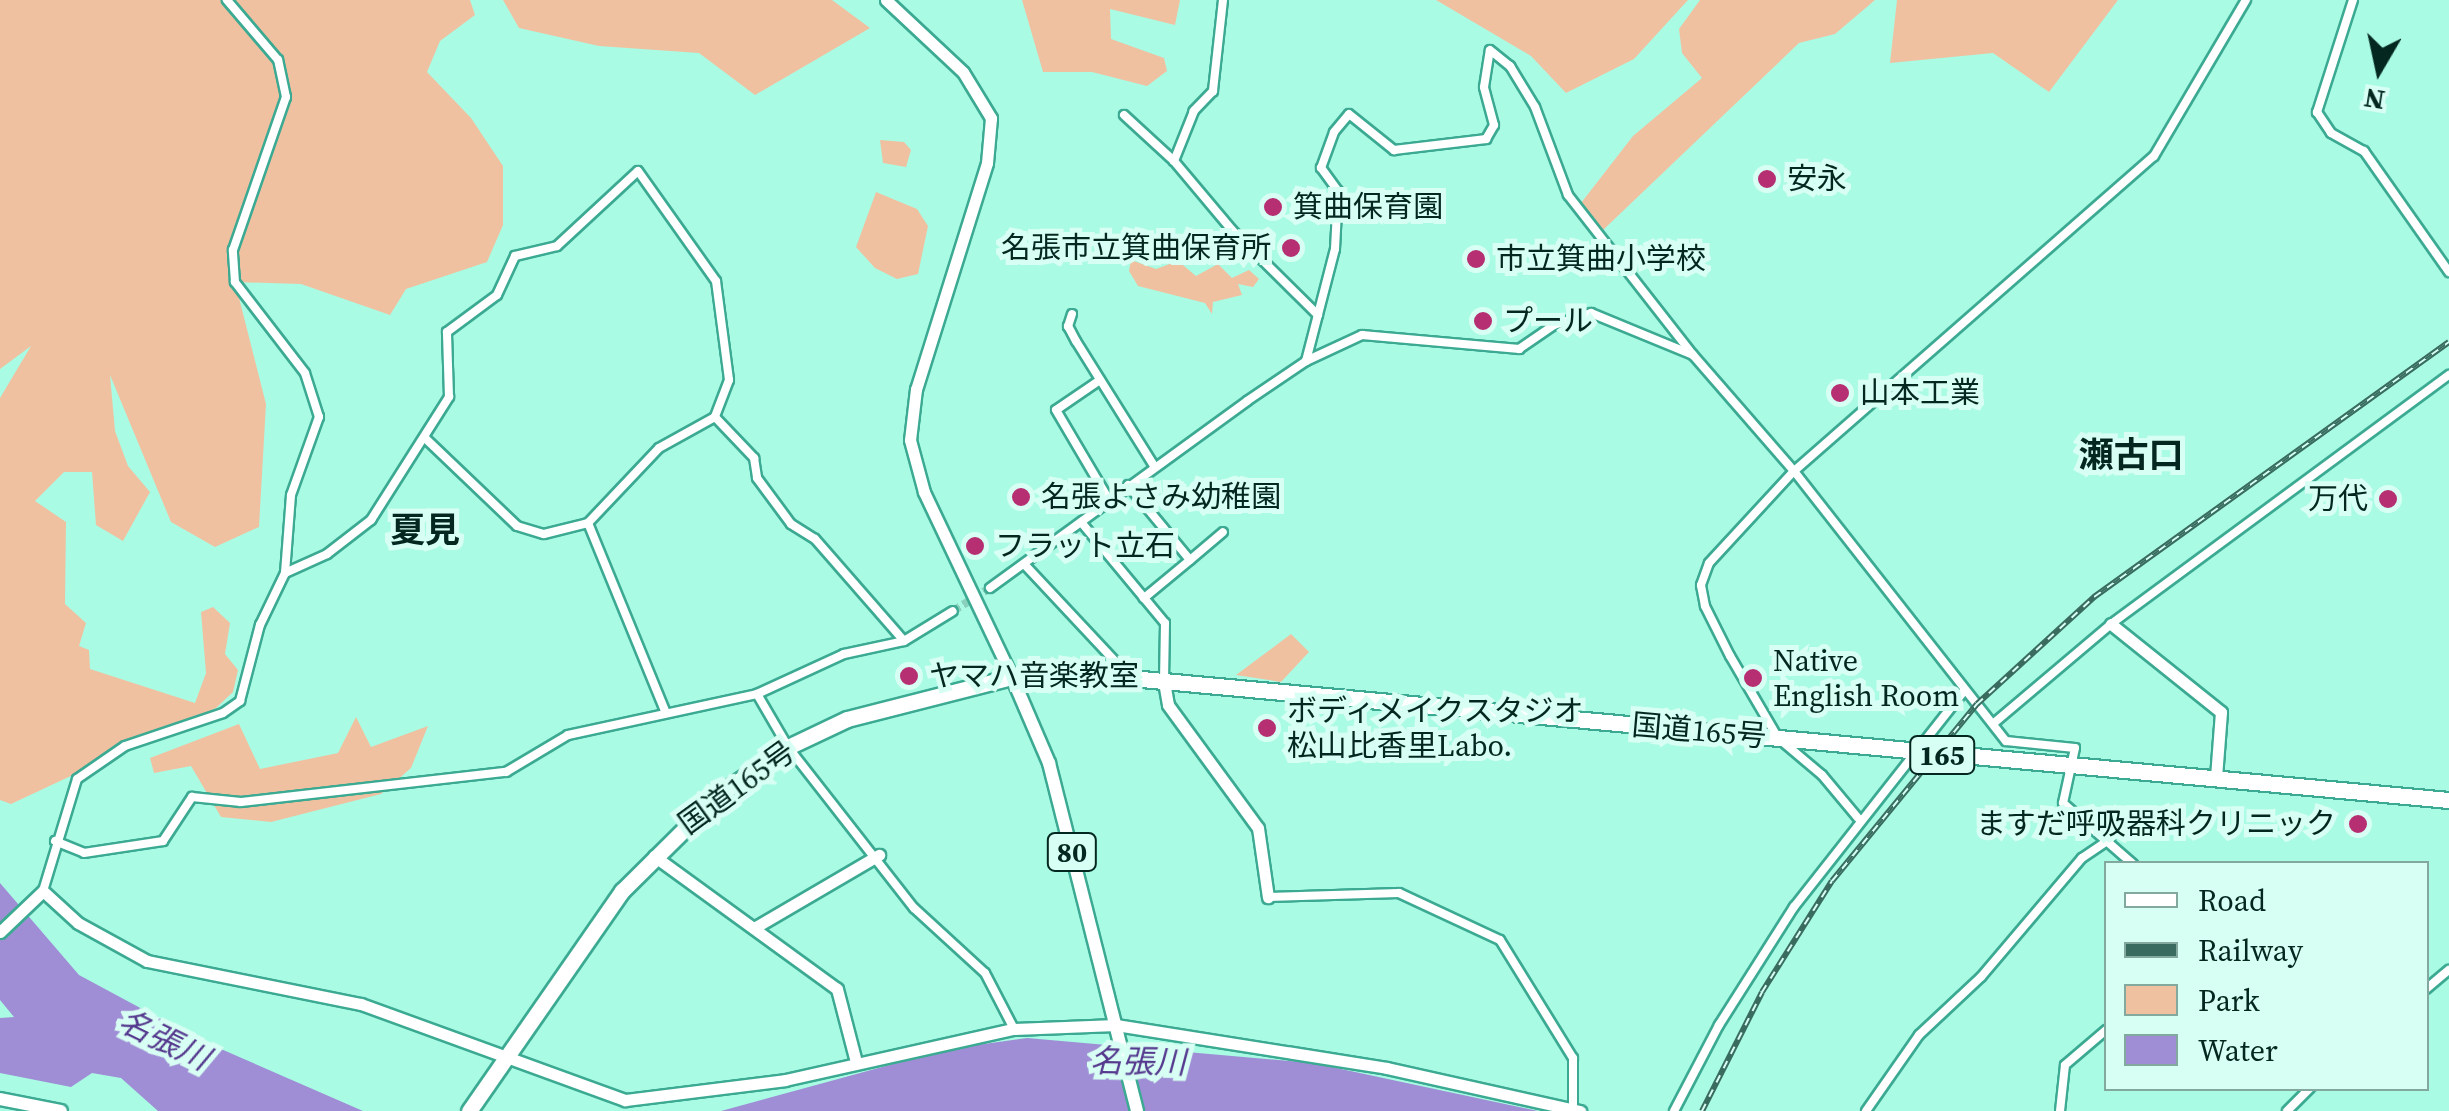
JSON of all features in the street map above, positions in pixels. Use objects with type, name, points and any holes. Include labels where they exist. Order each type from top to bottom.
[{"type":"highway","name":"国道165号","points":[[469,1111],[654,856],[721,794],[788,747],[898,703],[1012,677],[1132,678],[2449,800]]},
{"type":"main road","name":"80","points":[[1012,677],[1049,763],[1137,1111]]},
{"type":"main road","points":[[0,1099],[60,1111]]},
{"type":"street","points":[[0,932],[41,895],[77,779],[92,765],[240,701],[260,625],[285,573],[291,495],[315,433],[318,402],[305,373],[235,282],[234,250],[286,96],[278,60],[227,0]]},
{"type":"street","points":[[886,0],[963,72],[990,118],[987,162],[916,389],[910,440],[924,492],[1012,677]]},
{"type":"street","points":[[1174,161],[1194,110],[1213,91],[1224,0]]},
{"type":"street","points":[[1858,818],[1822,775],[1778,738],[1713,623],[1701,585],[1718,550],[1794,470],[2154,156],[2246,0]]},
{"type":"street","points":[[2353,0],[2317,112],[2331,133],[2364,151],[2449,272]]},
{"type":"street","points":[[1306,361],[1335,249],[1338,191],[1321,168],[1342,120],[1350,114],[1394,150],[1486,139],[1494,125],[1484,87],[1490,50],[1510,66],[1534,107],[1568,195],[1692,355],[1794,470],[2006,742],[2075,748],[2063,803],[2110,839],[2130,861]]},
{"type":"street","points":[[1124,116],[1174,161],[1232,230],[1318,314]]},
{"type":"street","points":[[285,573],[362,532],[424,438],[454,384],[448,332],[497,295],[514,256],[557,246],[638,172],[716,281],[729,380],[715,417],[668,440],[588,523],[530,534],[424,438]]},
{"type":"street","points":[[990,588],[1025,566],[1154,466],[1306,361],[1341,342],[1384,332],[1519,349],[1554,325],[1591,313],[1692,355]]},
{"type":"street","points":[[1072,314],[1068,326],[1154,466]]},
{"type":"street","points":[[1994,723],[2111,624],[2449,374]]},
{"type":"street","points":[[1100,380],[1056,410],[1108,500]]},
{"type":"street","points":[[715,417],[754,458],[757,478],[791,524],[815,540],[904,640]]},
{"type":"street","points":[[1128,486],[1190,560]]},
{"type":"street","points":[[41,895],[78,923],[147,961],[361,1004],[634,1100],[785,1080],[1014,1029],[1117,1029],[1374,1066],[1577,1110],[1573,1058],[1500,940],[1398,893],[1268,897],[1258,828],[1168,705],[1164,682],[1166,628],[1080,522]]},
{"type":"street","points":[[588,523],[666,713]]},
{"type":"street","points":[[1144,598],[1224,532]]},
{"type":"street","points":[[1025,566],[1132,678]]},
{"type":"street","points":[[56,841],[84,852],[163,841],[192,798],[241,802],[506,772],[568,734],[758,694],[844,654],[904,640],[953,611]]},
{"type":"street","points":[[2111,624],[2222,712],[2216,778]]},
{"type":"street","points":[[1674,1111],[1748,976],[1858,818],[1964,692]]},
{"type":"street","points":[[758,694],[788,747],[878,855],[914,908],[985,973],[1014,1029]]},
{"type":"street","points":[[1866,1111],[1919,1035],[1981,977],[2082,858],[2110,839]]},
{"type":"street","points":[[754,928],[878,855]]},
{"type":"street","points":[[654,856],[838,989],[856,1062]]},
{"type":"street","points":[[2429,987],[2449,970]]},
{"type":"street","points":[[2060,1111],[2065,1065],[2104,1032]]},
{"type":"street","points":[[2295,1091],[2300,1097]]},
{"type":"street","points":[[2287,1111],[2307,1091]]},
{"type":"green space","points":[[0,0],[470,0],[475,15],[440,41],[427,72],[471,118],[503,166],[503,225],[487,262],[406,289],[390,315],[301,284],[235,282],[266,404],[259,527],[215,547],[171,522],[110,375],[115,431],[128,466],[150,492],[123,541],[96,525],[92,472],[64,472],[35,501],[66,522],[65,604],[86,623],[79,646],[89,650],[90,669],[195,703],[206,673],[201,612],[213,607],[230,623],[225,654],[238,670],[233,692],[216,708],[11,804],[0,800],[0,398],[31,346],[0,369]]},
{"type":"green space","points":[[503,0],[832,0],[870,28],[755,95],[699,53],[599,46],[519,28]]},
{"type":"green space","points":[[1022,0],[1180,0],[1175,25],[1110,9],[1111,39],[1164,58],[1167,71],[1147,86],[1092,72],[1043,72]]},
{"type":"green space","points":[[1436,0],[1688,0],[1634,59],[1566,93],[1531,56]]},
{"type":"green space","points":[[1700,0],[1875,0],[1835,34],[1799,43],[1603,230],[1581,203],[1633,136],[1702,78],[1682,53],[1679,29]]},
{"type":"green space","points":[[1897,0],[2118,0],[2049,92],[1993,53],[1890,63]]},
{"type":"green space","points":[[880,140],[904,142],[911,150],[906,167],[883,163]]},
{"type":"green space","points":[[876,192],[917,209],[928,226],[918,274],[897,279],[875,268],[856,247]]},
{"type":"green space","points":[[1131,260],[1156,269],[1178,261],[1196,276],[1218,264],[1232,278],[1249,270],[1259,279],[1253,287],[1238,284],[1242,295],[1213,302],[1212,314],[1205,303],[1138,286],[1129,271]]},
{"type":"green space","points":[[1291,634],[1309,652],[1281,682],[1236,675]]},
{"type":"green space","points":[[356,717],[371,747],[428,726],[411,768],[381,794],[271,822],[221,817],[191,766],[154,773],[150,758],[239,724],[260,769],[338,753]]},
{"type":"water","name":"名張川","points":[[0,883],[79,975],[198,1039],[363,1111],[158,1111],[121,1078],[92,1073],[71,1087],[0,1073],[0,1018],[14,1017],[0,1000]]},
{"type":"water","name":"名張川","points":[[1027,1038],[1313,1063],[1538,1111],[721,1111],[948,1049]]},
{"type":"tunnel","points":[[953,611],[990,588]]},
{"type":"railway","points":[[1702,1111],[1762,992],[1832,881],[1977,704],[2094,597],[2449,342]]},
{"type":"place","name":"安永","points":[[1767,179]]},
{"type":"place","name":"箕曲保育園","points":[[1273,207]]},
{"type":"place","name":"名張市立箕曲保育所","points":[[1291,248]]},
{"type":"place","name":"市立箕曲小学校","points":[[1476,259]]},
{"type":"place","name":"プール","points":[[1483,321]]},
{"type":"place","name":"山本工業","points":[[1840,393]]},
{"type":"place","name":"名張よさみ幼稚園","points":[[1021,497]]},
{"type":"place","name":"万代","points":[[2388,499]]},
{"type":"place","name":"フラット立石","points":[[975,546]]},
{"type":"place","name":"ヤマハ音楽教室","points":[[909,676]]},
{"type":"place","name":"Native English Room","points":[[1753,678]]},
{"type":"place","name":"ボディメイクスタジオ 松山比香里Labo.","points":[[1267,728]]},
{"type":"place","name":"ますだ呼吸器科クリニック","points":[[2358,824]]},
{"type":"district","name":"瀬古口","points":[[2131,455]]},
{"type":"district","name":"夏見","points":[[425,530]]}]
